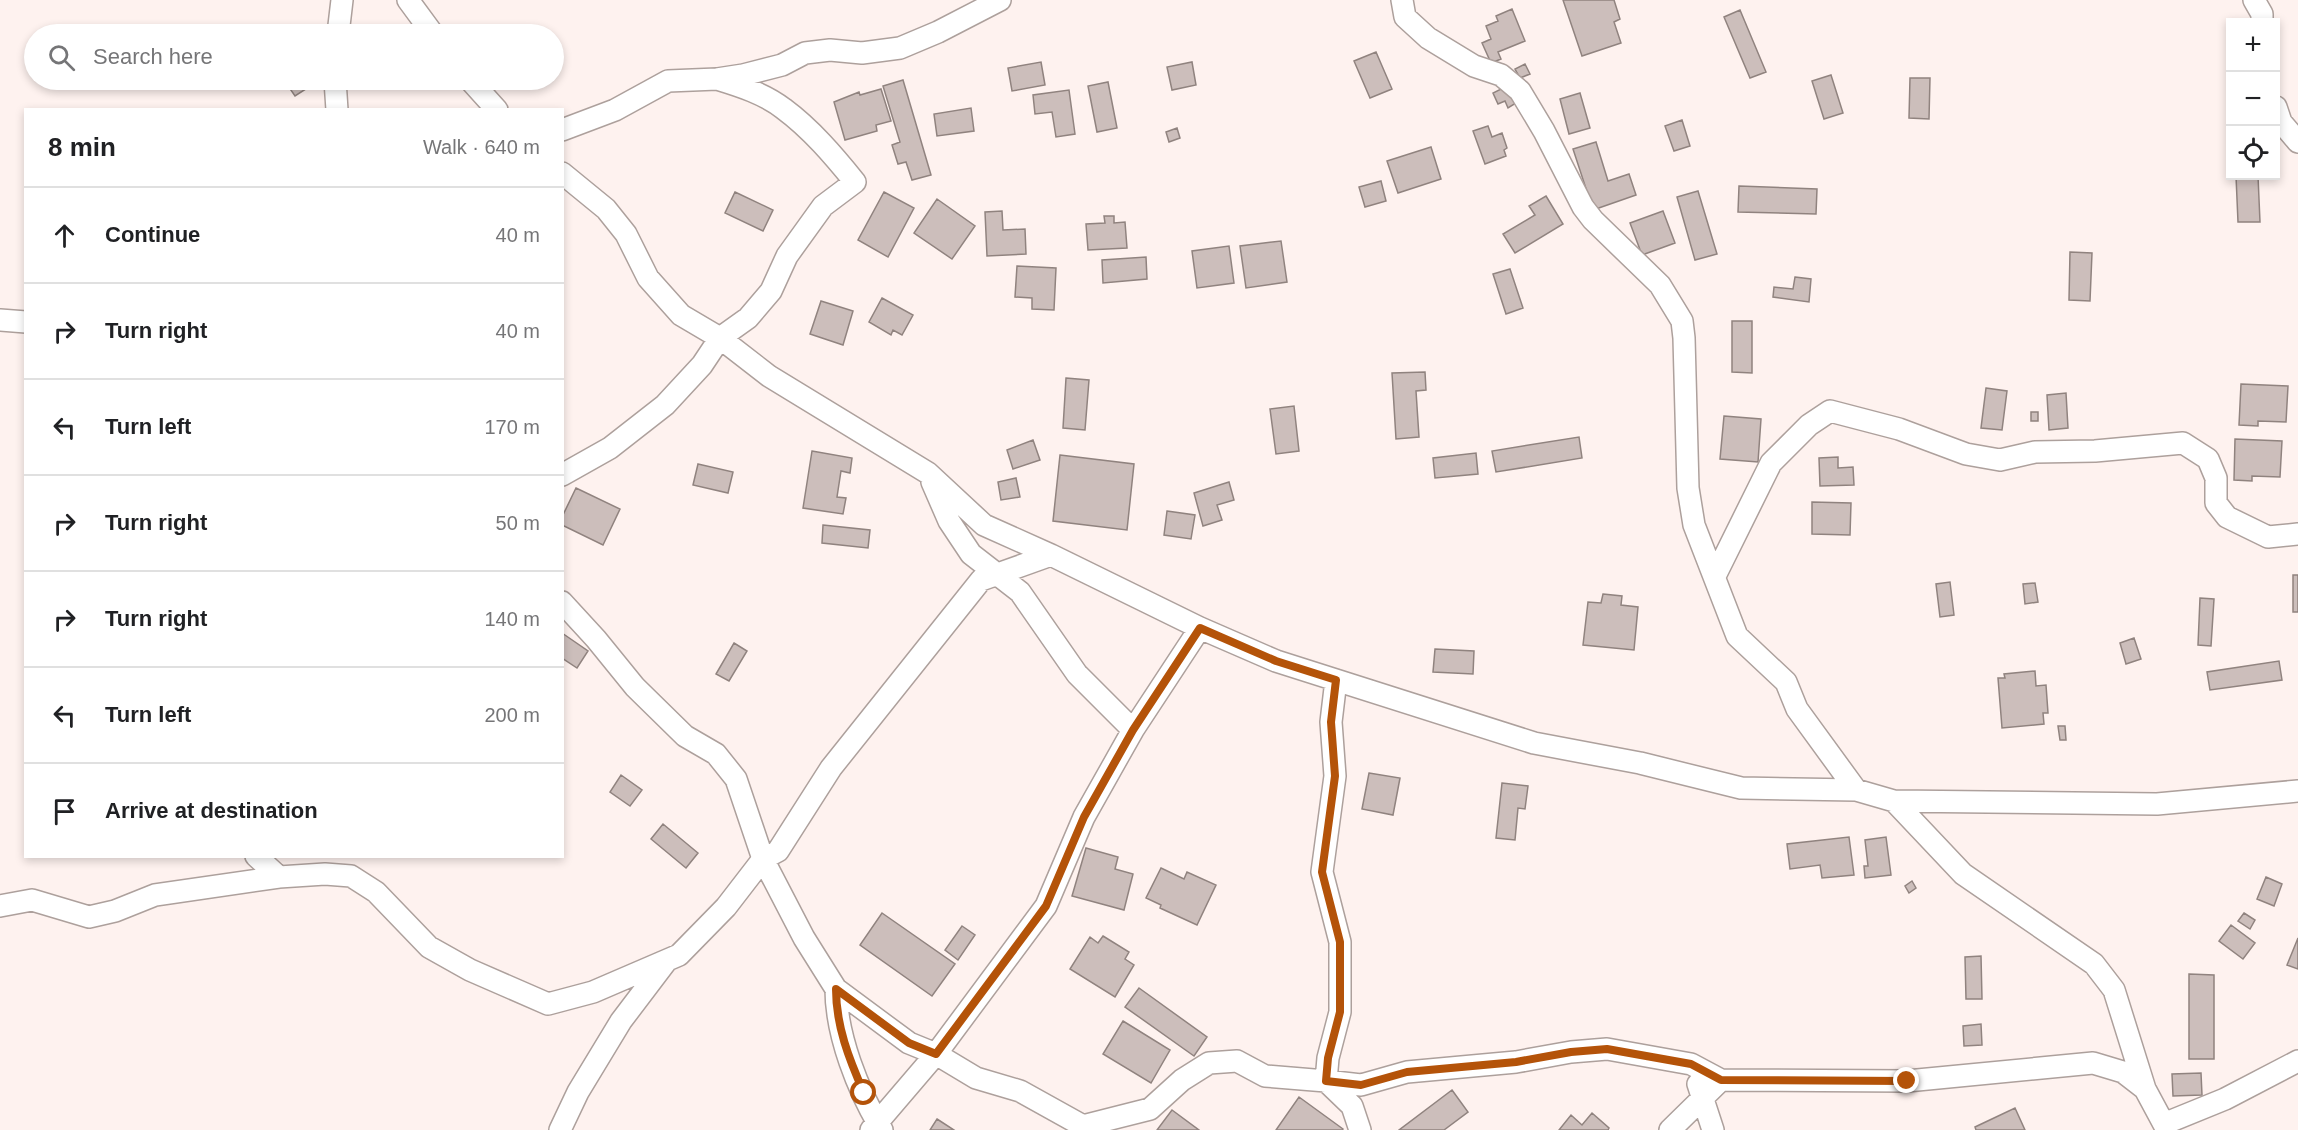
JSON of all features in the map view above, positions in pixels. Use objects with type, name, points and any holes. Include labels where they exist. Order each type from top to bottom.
[{"type":"street","points":[[339,24],[342,0]]},
{"type":"street","points":[[408,0],[426,24]]},
{"type":"street","points":[[564,129],[615,110],[668,81],[717,79],[743,75],[782,65],[805,52],[830,50],[862,53],[900,48],[938,32],[1000,0]]},
{"type":"street","points":[[1402,0],[1405,17],[1428,38],[1474,66],[1501,75],[1520,91],[1553,147],[1583,207],[1593,220],[1660,285],[1682,321],[1690,497],[1694,525],[1716,576],[1737,636],[1786,682],[1797,710],[1856,790]]},
{"type":"street","points":[[2254,0],[2262,18]]},
{"type":"street","points":[[564,474],[610,448],[665,405],[702,365],[720,338],[748,318],[771,291],[788,256],[823,206],[855,182],[832,155],[784,108],[751,89],[717,79]]},
{"type":"street","points":[[336,90],[337,108]]},
{"type":"street","points":[[479,90],[495,108]]},
{"type":"street","points":[[2280,119],[2298,142]]},
{"type":"street","points":[[564,175],[606,209],[626,234],[648,278],[681,315],[720,338],[769,376],[928,473],[984,525],[1200,628],[1276,661],[1534,743],[1640,763],[1741,788],[1856,790],[1894,801],[2157,804],[2298,791]]},
{"type":"street","points":[[0,320],[24,322]]},
{"type":"street","points":[[1716,576],[1771,462],[1809,425],[1830,411],[1899,429],[1966,454],[2000,460],[2035,452],[2095,451],[2183,443],[2208,459],[2216,478],[2216,503],[2227,517],[2268,537],[2298,534]]},
{"type":"street","points":[[928,473],[949,521],[972,554],[1020,592],[1077,674],[1133,730]]},
{"type":"street","points":[[0,906],[32,900],[89,917],[115,911],[155,895],[279,877],[325,874],[351,876],[376,892],[429,947],[470,970],[548,1004],[592,992],[679,955],[726,907],[763,859],[778,851],[831,768],[981,580],[1051,555]]},
{"type":"street","points":[[564,604],[596,639],[634,687],[685,736],[716,754],[735,778],[763,859],[804,938],[836,989],[909,1043],[936,1054],[976,1078],[1020,1091],[1083,1126],[1150,1110],[1182,1080],[1209,1063],[1237,1061],[1265,1076],[1361,1085],[1407,1072],[1516,1062],[1571,1052],[1607,1049],[1691,1064],[1721,1080],[1907,1081],[2093,1063],[2123,1072],[2145,1089]]},
{"type":"street","points":[[836,989],[836,1012],[850,1062],[877,1127],[936,1054],[1046,906],[1084,817],[1133,730],[1200,628]]},
{"type":"street","points":[[1326,1081],[1328,1058],[1340,1012],[1340,942],[1322,872],[1335,776],[1331,722],[1336,680]]},
{"type":"street","points":[[1894,801],[1963,874],[2094,964],[2114,990],[2145,1089],[2167,1127],[2298,1061]]},
{"type":"street","points":[[258,858],[279,877]]},
{"type":"street","points":[[560,1130],[578,1092],[621,1021],[668,960]]},
{"type":"street","points":[[1691,1064],[1713,1130]]},
{"type":"street","points":[[1670,1130],[1721,1080]]},
{"type":"street","points":[[1326,1081],[1352,1106],[1360,1130]]},
{"type":"building","points":[[1563,0],[1614,0],[1620,19],[1614,22],[1621,43],[1582,56]]},
{"type":"building","points":[[1512,9],[1525,41],[1498,52],[1501,59],[1491,63],[1482,43],[1491,39],[1486,26],[1498,21],[1496,16]]},
{"type":"building","points":[[1740,10],[1766,72],[1750,78],[1724,17]]},
{"type":"building","points":[[1376,52],[1392,89],[1370,98],[1354,61]]},
{"type":"building","points":[[1041,62],[1045,85],[1012,91],[1008,68]]},
{"type":"building","points":[[1192,62],[1196,85],[1172,90],[1167,67]]},
{"type":"building","points":[[1525,64],[1530,74],[1520,78],[1515,69]]},
{"type":"building","points":[[1831,75],[1843,113],[1824,119],[1812,81]]},
{"type":"building","points":[[1910,78],[1930,78],[1929,119],[1909,118]]},
{"type":"building","points":[[903,80],[931,175],[912,180],[906,162],[898,164],[892,145],[900,142],[883,86]]},
{"type":"building","points":[[1108,82],[1117,128],[1097,132],[1088,86]]},
{"type":"building","points":[[1507,86],[1516,103],[1508,108],[1505,101],[1498,104],[1493,93]]},
{"type":"building","points":[[881,89],[891,121],[876,125],[877,131],[845,140],[834,102],[859,92],[860,95]]},
{"type":"building","points":[[291,90],[304,90],[295,96]]},
{"type":"building","points":[[1069,90],[1075,134],[1056,137],[1052,112],[1035,114],[1033,95]]},
{"type":"building","points":[[1580,93],[1590,128],[1569,134],[1560,99]]},
{"type":"building","points":[[971,108],[974,131],[937,136],[934,114]]},
{"type":"building","points":[[1682,120],[1690,146],[1674,151],[1665,126]]},
{"type":"building","points":[[1488,126],[1492,137],[1502,133],[1507,148],[1504,150],[1506,156],[1485,164],[1473,131]]},
{"type":"building","points":[[1177,128],[1180,138],[1169,142],[1166,132]]},
{"type":"building","points":[[1596,142],[1608,181],[1629,174],[1636,195],[1593,210],[1573,149]]},
{"type":"building","points":[[1431,147],[1441,179],[1398,193],[1387,161]]},
{"type":"building","points":[[2236,180],[2258,180],[2260,222],[2238,222]]},
{"type":"building","points":[[1381,181],[1386,201],[1365,207],[1359,187]]},
{"type":"building","points":[[1739,186],[1817,189],[1816,214],[1738,212]]},
{"type":"building","points":[[1698,191],[1717,254],[1695,260],[1677,197]]},
{"type":"building","points":[[735,192],[773,210],[763,231],[725,213]]},
{"type":"building","points":[[884,192],[914,208],[888,257],[858,240]]},
{"type":"building","points":[[1546,196],[1563,224],[1515,253],[1503,234],[1535,215],[1529,206]]},
{"type":"building","points":[[937,199],[975,226],[952,259],[914,233]]},
{"type":"building","points":[[1002,211],[1003,230],[1025,229],[1026,254],[987,256],[985,212]]},
{"type":"building","points":[[1663,211],[1675,243],[1642,255],[1630,223]]},
{"type":"building","points":[[1104,216],[1114,216],[1114,223],[1125,222],[1127,248],[1088,250],[1086,224],[1105,223]]},
{"type":"building","points":[[1281,241],[1287,282],[1246,288],[1240,246]]},
{"type":"building","points":[[1229,246],[1234,283],[1197,288],[1192,251]]},
{"type":"building","points":[[2070,252],[2092,253],[2090,301],[2069,300]]},
{"type":"building","points":[[1146,257],[1147,279],[1103,283],[1102,260]]},
{"type":"building","points":[[1017,266],[1056,268],[1054,310],[1032,309],[1032,298],[1015,297]]},
{"type":"building","points":[[1510,269],[1523,308],[1506,314],[1493,274]]},
{"type":"building","points":[[1795,277],[1811,279],[1809,302],[1773,297],[1774,287],[1793,289]]},
{"type":"building","points":[[882,298],[913,315],[902,335],[893,330],[891,335],[869,322]]},
{"type":"building","points":[[821,301],[853,311],[843,345],[810,334]]},
{"type":"building","points":[[1732,321],[1752,321],[1752,373],[1732,372]]},
{"type":"building","points":[[1425,372],[1426,390],[1416,391],[1419,437],[1396,439],[1392,373]]},
{"type":"building","points":[[1066,378],[1089,380],[1085,430],[1063,428]]},
{"type":"building","points":[[2241,384],[2288,386],[2286,422],[2258,421],[2258,426],[2239,425]]},
{"type":"building","points":[[1986,388],[2007,391],[2002,430],[1981,428]]},
{"type":"building","points":[[2066,393],[2068,428],[2049,430],[2047,395]]},
{"type":"building","points":[[1294,406],[1299,451],[1276,454],[1270,409]]},
{"type":"building","points":[[2031,412],[2038,412],[2038,421],[2031,421]]},
{"type":"building","points":[[1724,416],[1761,419],[1758,462],[1720,459]]},
{"type":"building","points":[[1579,437],[1582,458],[1496,472],[1492,451]]},
{"type":"building","points":[[2235,439],[2282,441],[2280,477],[2252,476],[2252,481],[2234,480]]},
{"type":"building","points":[[1033,440],[1040,460],[1013,469],[1007,450]]},
{"type":"building","points":[[812,451],[852,458],[850,473],[841,471],[837,497],[846,498],[843,514],[803,508]]},
{"type":"building","points":[[1476,453],[1478,474],[1435,478],[1433,458]]},
{"type":"building","points":[[1060,455],[1134,464],[1127,530],[1053,521]]},
{"type":"building","points":[[1838,457],[1838,468],[1853,467],[1854,485],[1820,486],[1819,458]]},
{"type":"building","points":[[698,464],[733,472],[728,493],[693,485]]},
{"type":"building","points":[[1016,478],[1020,497],[1001,500],[998,482]]},
{"type":"building","points":[[1229,482],[1234,500],[1217,505],[1222,520],[1203,526],[1194,493]]},
{"type":"building","points":[[576,488],[620,509],[603,545],[564,526],[564,513]]},
{"type":"building","points":[[1812,502],[1851,503],[1850,535],[1812,534]]},
{"type":"building","points":[[1167,511],[1195,515],[1191,539],[1164,535]]},
{"type":"building","points":[[823,525],[870,530],[868,548],[822,543]]},
{"type":"building","points":[[2293,575],[2298,575],[2298,612],[2293,612]]},
{"type":"building","points":[[1950,582],[1954,615],[1940,617],[1936,584]]},
{"type":"building","points":[[2035,583],[2038,602],[2025,604],[2023,584]]},
{"type":"building","points":[[1603,594],[1622,596],[1621,605],[1638,607],[1634,650],[1583,645],[1588,602],[1601,603]]},
{"type":"building","points":[[2200,598],[2214,599],[2211,646],[2198,645]]},
{"type":"building","points":[[564,634],[588,651],[577,668],[564,659]]},
{"type":"building","points":[[2134,638],[2141,659],[2126,664],[2120,643]]},
{"type":"building","points":[[734,643],[747,651],[729,681],[716,674]]},
{"type":"building","points":[[1435,649],[1474,651],[1473,674],[1433,672]]},
{"type":"building","points":[[2279,661],[2282,680],[2210,690],[2207,672]]},
{"type":"building","points":[[2035,671],[2036,686],[2046,685],[2048,713],[2043,713],[2044,724],[2002,728],[1998,678],[2005,678],[2004,674]]},
{"type":"building","points":[[2058,726],[2065,726],[2066,740],[2060,740]]},
{"type":"building","points":[[1369,773],[1400,778],[1393,815],[1362,809]]},
{"type":"building","points":[[621,775],[642,790],[630,806],[610,792]]},
{"type":"building","points":[[1502,783],[1528,786],[1525,809],[1518,808],[1515,840],[1496,838]]},
{"type":"building","points":[[663,824],[698,853],[686,868],[651,839]]},
{"type":"building","points":[[1849,837],[1854,875],[1822,878],[1820,865],[1790,869],[1787,844]]},
{"type":"building","points":[[1886,837],[1891,875],[1865,878],[1864,866],[1868,866],[1865,840]]},
{"type":"building","points":[[1086,848],[1118,857],[1115,869],[1133,874],[1124,910],[1072,896]]},
{"type":"building","points":[[1161,868],[1184,879],[1187,872],[1216,885],[1197,925],[1160,908],[1161,905],[1146,898]]},
{"type":"building","points":[[2266,877],[2282,884],[2274,906],[2257,899]]},
{"type":"building","points":[[1912,881],[1916,888],[1909,893],[1905,886]]},
{"type":"building","points":[[882,913],[955,964],[932,996],[860,945]]},
{"type":"building","points":[[2244,913],[2255,920],[2250,929],[2238,921]]},
{"type":"building","points":[[2231,925],[2255,943],[2243,959],[2219,941]]},
{"type":"building","points":[[962,926],[975,935],[958,960],[945,950]]},
{"type":"building","points":[[1103,936],[1129,952],[1125,959],[1134,965],[1115,997],[1070,969],[1090,937],[1098,943]]},
{"type":"building","points":[[2298,938],[2298,969],[2287,965]]},
{"type":"building","points":[[1981,956],[1982,999],[1966,999],[1965,957]]},
{"type":"building","points":[[2189,974],[2214,975],[2214,1059],[2189,1059]]},
{"type":"building","points":[[1139,988],[1207,1037],[1194,1056],[1125,1007]]},
{"type":"building","points":[[1123,1021],[1170,1050],[1151,1083],[1103,1054]]},
{"type":"building","points":[[1981,1024],[1982,1045],[1964,1046],[1963,1026]]},
{"type":"building","points":[[2201,1073],[2202,1095],[2173,1096],[2172,1074]]},
{"type":"building","points":[[1452,1090],[1468,1112],[1444,1130],[1399,1130]]},
{"type":"building","points":[[1299,1097],[1343,1129],[1276,1130]]},
{"type":"building","points":[[2015,1108],[2025,1130],[1976,1130],[1975,1127]]},
{"type":"building","points":[[1172,1110],[1199,1130],[1157,1130]]},
{"type":"building","points":[[1592,1113],[1609,1128],[1608,1130],[1559,1130],[1571,1115],[1582,1125]]},
{"type":"building","points":[[937,1119],[954,1130],[930,1130]]},
{"type":"route","points":[[864,1093],[850,1062],[836,1012],[836,989],[909,1043],[936,1054],[1046,906],[1084,817],[1133,730],[1200,628],[1276,661],[1336,680],[1331,722],[1335,776],[1322,872],[1340,942],[1340,1012],[1328,1058],[1326,1081],[1361,1085],[1407,1072],[1516,1062],[1571,1052],[1607,1049],[1691,1064],[1721,1080],[1907,1081]]}]
